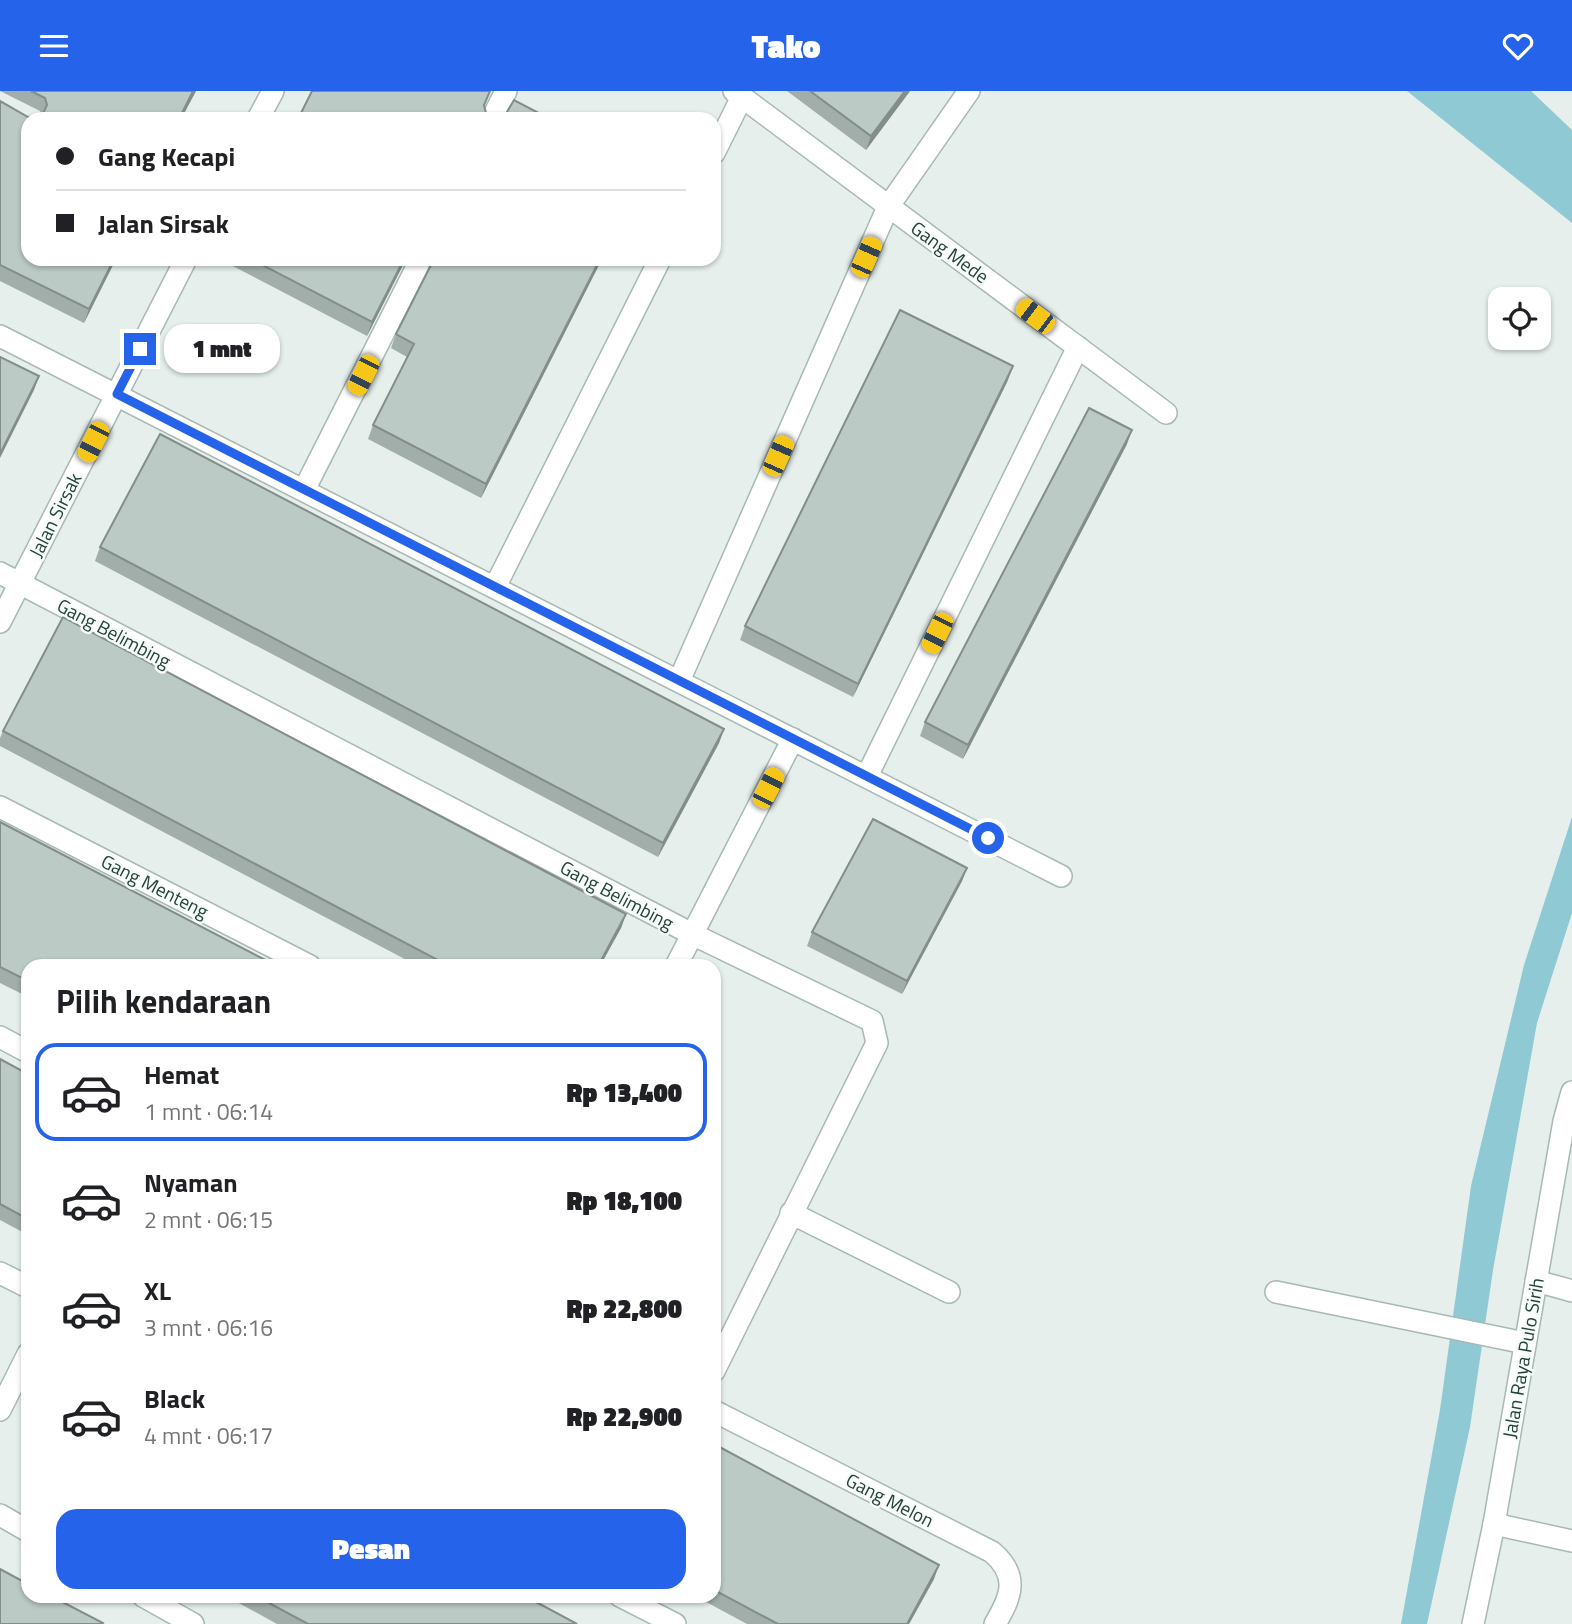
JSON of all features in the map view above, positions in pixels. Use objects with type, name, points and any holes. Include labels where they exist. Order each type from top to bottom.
[{"type":"street","points":[[262,112],[273,91]]},
{"type":"street","points":[[496,112],[506,91]]},
{"type":"street","points":[[678,681],[888,207],[969,91]]},
{"type":"street","points":[[721,136],[738,94]]},
{"type":"street","name":"Gang Mede","points":[[738,94],[1166,414]]},
{"type":"street","name":"Jalan Sirsak","points":[[0,622],[182,266]]},
{"type":"street","points":[[304,490],[417,266]]},
{"type":"street","points":[[495,587],[656,266]]},
{"type":"street","points":[[0,336],[1061,876]]},
{"type":"street","points":[[867,776],[1078,347]]},
{"type":"street","name":"Gang Belimbing","points":[[0,573],[692,934],[872,1021],[877,1043],[721,1357]]},
{"type":"street","points":[[680,959],[793,739]]},
{"type":"street","name":"Gang Menteng","points":[[0,807],[296,959]]},
{"type":"street","points":[[0,1037],[21,1048]]},
{"type":"street","name":"Jalan Raya Pulo Sirih","points":[[1473,1624],[1494,1524],[1515,1341],[1536,1281],[1572,1092]]},
{"type":"street","points":[[791,1213],[949,1291]]},
{"type":"street","points":[[0,1273],[21,1284]]},
{"type":"street","points":[[1536,1281],[1572,1291]]},
{"type":"street","points":[[1276,1292],[1515,1341]]},
{"type":"street","points":[[0,1410],[21,1368]]},
{"type":"street","name":"Gang Melon","points":[[721,1415],[992,1552],[1004,1562],[1010,1581],[1010,1599],[995,1624]]},
{"type":"street","points":[[0,1515],[21,1527]]},
{"type":"street","points":[[1494,1524],[1572,1541]]},
{"type":"street","points":[[634,1603],[675,1624]]},
{"type":"street","points":[[151,1609],[193,1624]]},
{"type":"water","points":[[1407,91],[1531,91],[1572,130],[1572,223]]},
{"type":"water","points":[[1572,817],[1572,913],[1537,1023],[1493,1270],[1470,1427],[1427,1624],[1401,1624],[1440,1410],[1471,1186],[1524,965]]},
{"type":"building","points":[[31,91],[193,91],[182,112],[44,112],[47,105],[45,98]]},
{"type":"building","points":[[312,91],[490,91],[484,105],[486,112],[302,112]]},
{"type":"building","points":[[810,91],[905,91],[871,136]]},
{"type":"building","points":[[514,100],[537,112],[507,112]]},
{"type":"building","points":[[0,101],[21,113],[21,266],[110,266],[89,309],[0,265]]},
{"type":"building","points":[[264,266],[400,266],[372,322]]},
{"type":"building","points":[[430,266],[596,266],[486,484],[373,425],[414,344],[396,334]]},
{"type":"building","points":[[900,310],[1013,366],[858,684],[745,626]]},
{"type":"building","points":[[0,357],[39,376],[0,454]]},
{"type":"building","points":[[1089,408],[1132,430],[968,745],[925,722]]},
{"type":"building","points":[[160,434],[724,729],[663,843],[100,547]]},
{"type":"building","points":[[63,617],[626,914],[602,959],[436,959],[3,731]]},
{"type":"building","points":[[873,819],[967,868],[907,981],[812,932]]},
{"type":"building","points":[[0,822],[264,959],[21,959],[21,978],[0,967]]},
{"type":"building","points":[[0,1059],[21,1070],[21,1215],[0,1204]]},
{"type":"building","points":[[721,1448],[939,1565],[907,1624],[778,1624],[721,1594]]},
{"type":"building","points":[[0,1569],[21,1580],[21,1603],[64,1603],[103,1623],[102,1624],[0,1624]]},
{"type":"building","points":[[269,1603],[538,1603],[577,1624],[308,1624]]},
{"type":"route","points":[[140,349],[117,394],[988,838]]}]
